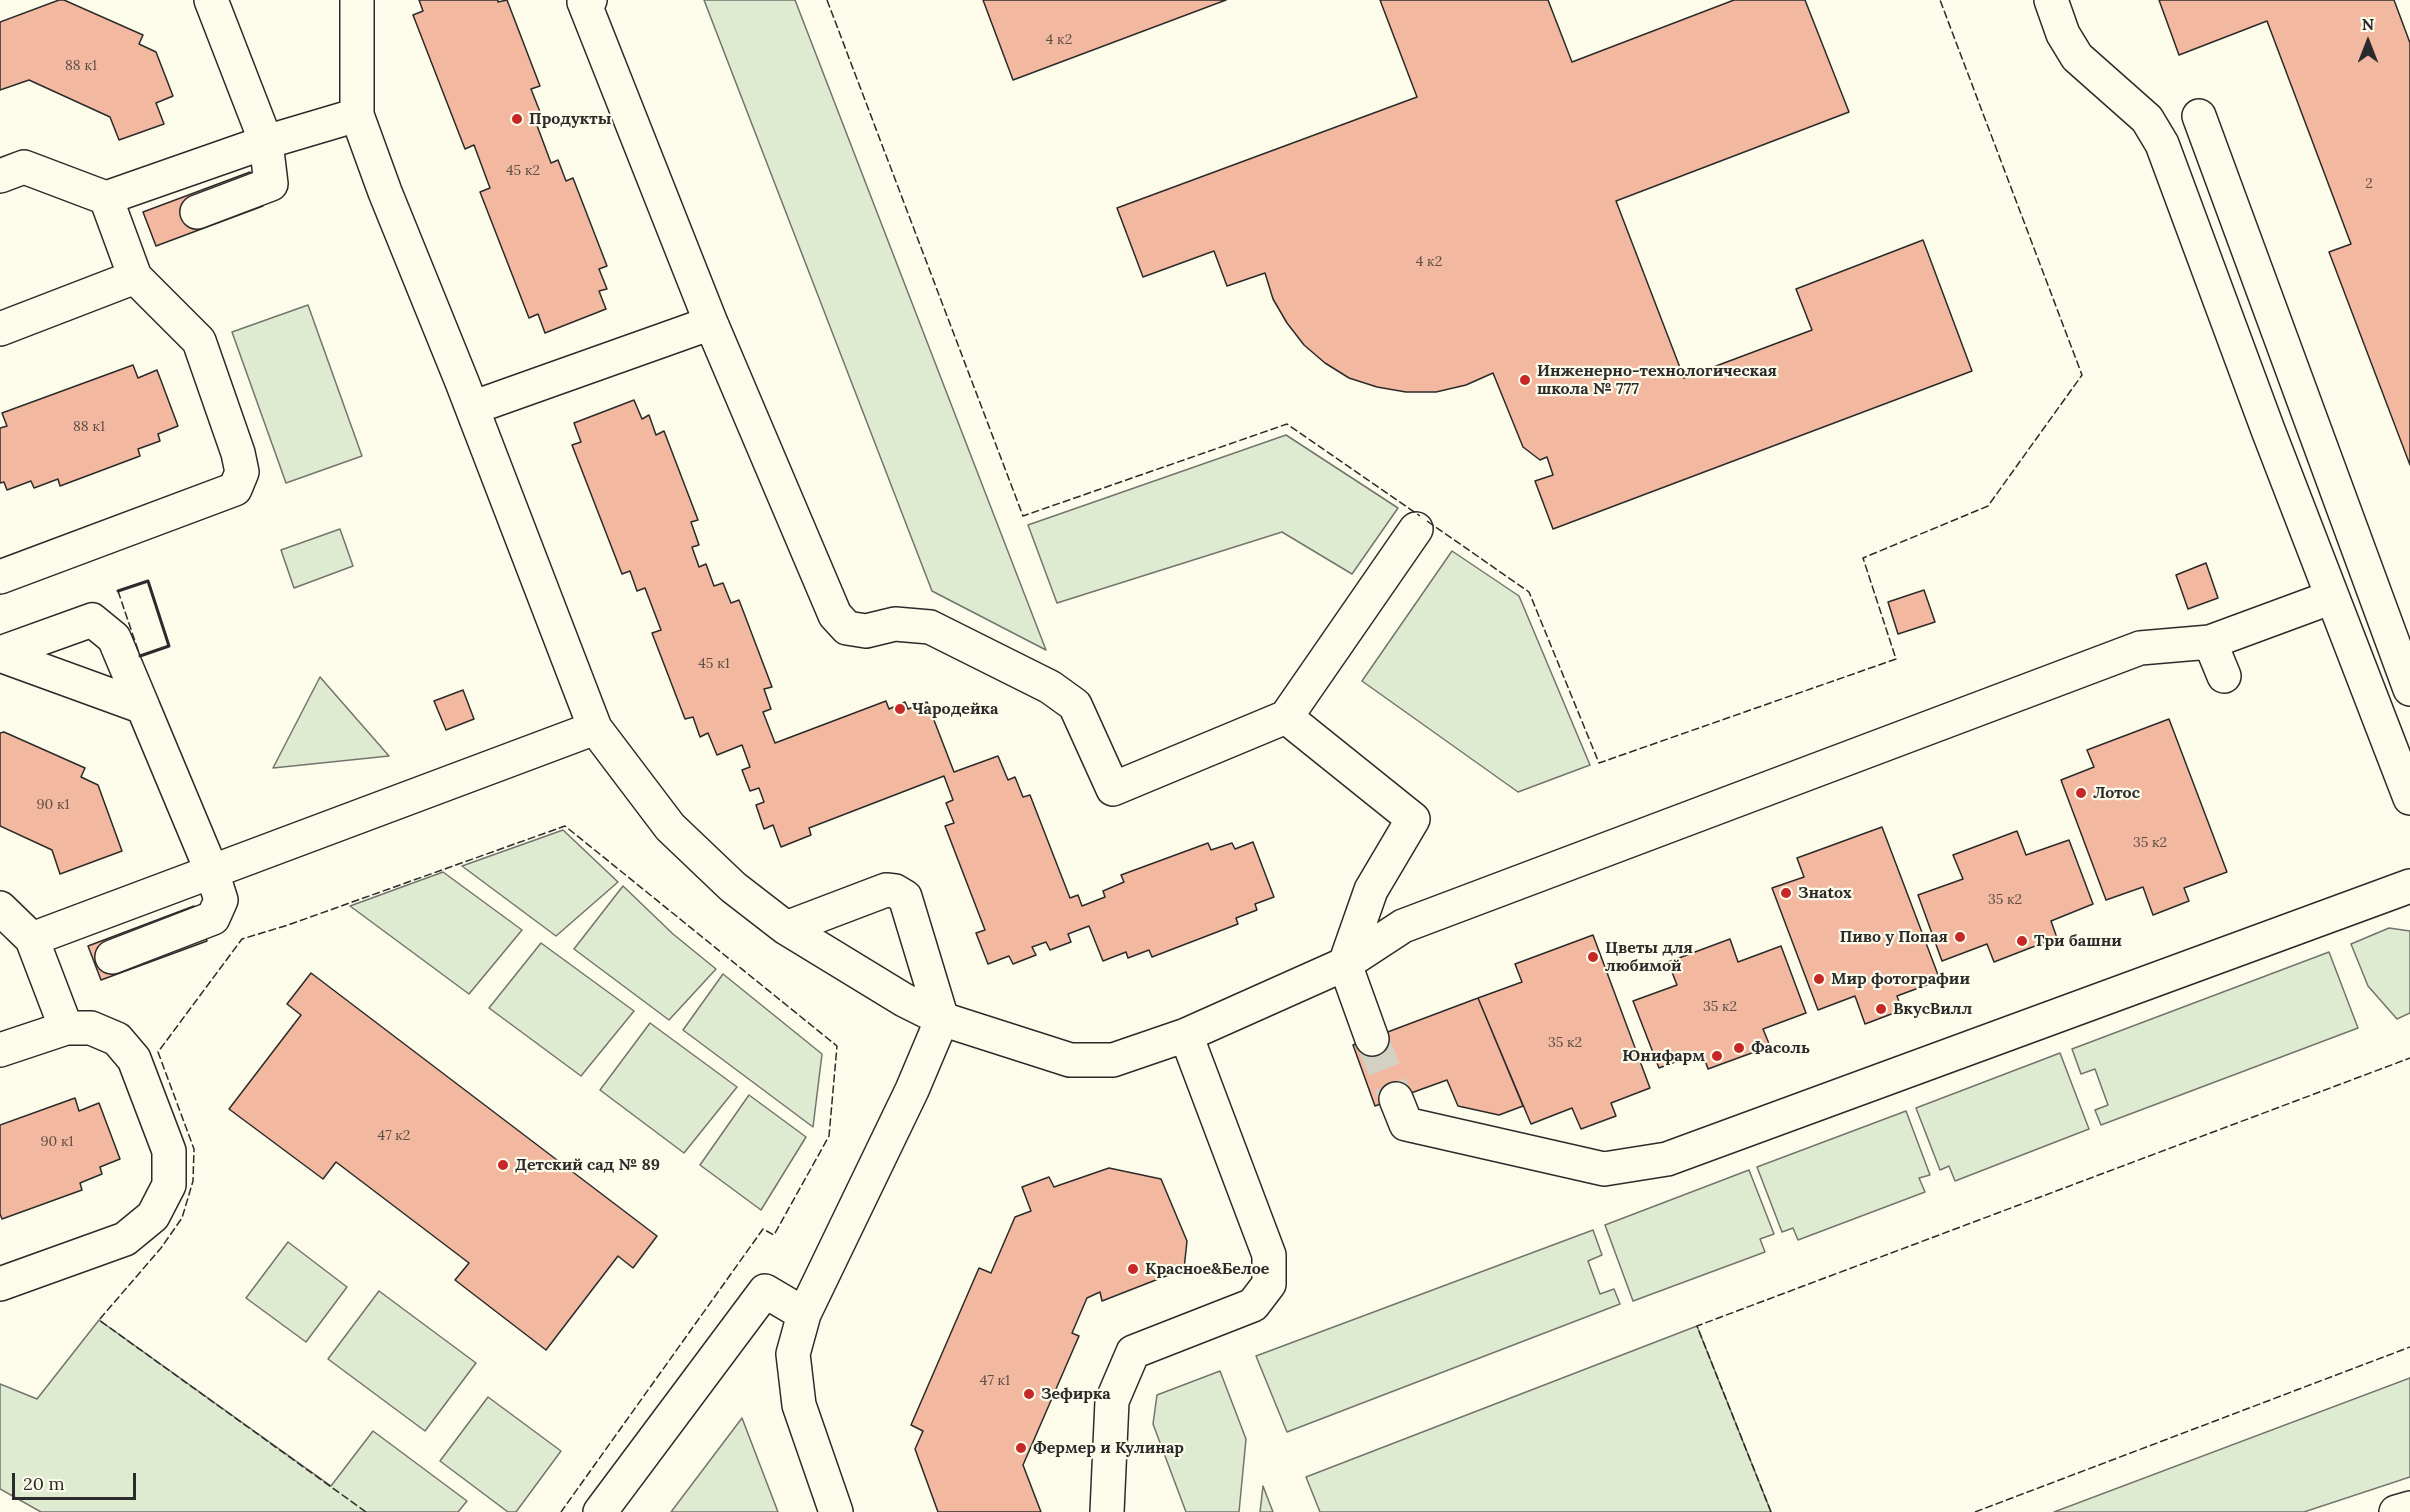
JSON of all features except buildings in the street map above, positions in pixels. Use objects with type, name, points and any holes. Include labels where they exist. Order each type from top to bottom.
[{"type":"street","points":[[197,212],[271,184],[266,142],[211,0]]},
{"type":"street","points":[[357,0],[357,114],[385,192],[472,408],[595,728],[670,827],[733,887],[786,928],[904,1000],[942,1019],[1070,1060],[1113,1060],[1186,1035],[1346,964],[1403,926],[2140,648],[2210,642],[2332,597]]},
{"type":"street","points":[[590,0],[584,2],[711,323],[835,615],[847,628],[866,631],[895,624],[930,627],[1050,687],[1075,705],[1113,789],[1286,717],[1416,529]]},
{"type":"street","points":[[2050,0],[2063,34],[2077,57],[2147,119],[2162,144],[2410,798]]},
{"type":"street","points":[[0,176],[24,167],[106,198],[266,142],[357,114]]},
{"type":"street","points":[[2199,116],[2410,689]]},
{"type":"street","points":[[0,577],[235,489],[242,472],[238,453],[200,341],[135,277],[106,198]]},
{"type":"street","points":[[0,329],[135,277]]},
{"type":"street","points":[[472,408],[711,323]]},
{"type":"street","points":[[0,654],[92,620],[114,638],[212,873],[221,900],[213,918],[112,957]]},
{"type":"street","points":[[2210,642],[2224,676]]},
{"type":"street","points":[[0,654],[143,707]]},
{"type":"street","points":[[1286,717],[1413,819],[1371,890],[1346,964],[1372,1039]]},
{"type":"street","points":[[32,939],[595,728]]},
{"type":"street","points":[[1396,1099],[1406,1124],[1604,1169],[1667,1159],[2410,886]]},
{"type":"street","points":[[786,928],[886,890],[895,891],[905,897],[942,1019],[912,1090],[804,1314],[793,1354],[799,1405],[836,1512]]},
{"type":"street","points":[[0,908],[32,939],[66,1028]]},
{"type":"street","points":[[0,1050],[66,1028],[91,1028],[117,1039],[134,1059],[169,1151],[169,1185],[153,1216],[125,1239],[0,1284]]},
{"type":"street","points":[[1107,1512],[1112,1401],[1134,1352],[1253,1305],[1269,1284],[1269,1255],[1186,1035]]},
{"type":"street","points":[[600,1512],[765,1291],[804,1314]]},
{"type":"street","points":[[2397,1512],[2410,1508]]},
{"type":"green space","points":[[704,0],[795,0],[1046,650],[932,591]]},
{"type":"green space","points":[[308,305],[362,456],[286,483],[232,332]]},
{"type":"green space","points":[[1286,435],[1398,508],[1352,574],[1282,532],[1057,603],[1028,525]]},
{"type":"green space","points":[[340,529],[353,566],[294,588],[281,550]]},
{"type":"green space","points":[[1452,551],[1519,596],[1590,765],[1518,792],[1362,681]]},
{"type":"green space","points":[[320,677],[389,756],[273,768]]},
{"type":"green space","points":[[563,830],[618,882],[556,936],[462,866]]},
{"type":"green space","points":[[443,872],[522,930],[469,994],[350,906]]},
{"type":"green space","points":[[623,886],[673,934],[716,969],[669,1020],[574,949]]},
{"type":"green space","points":[[2389,928],[2410,931],[2410,1013],[2397,1019],[2368,986],[2351,944]]},
{"type":"green space","points":[[541,943],[634,1011],[581,1076],[489,1008]]},
{"type":"green space","points":[[2329,952],[2358,1028],[2101,1125],[2095,1110],[2108,1105],[2095,1069],[2081,1074],[2072,1049]]},
{"type":"green space","points":[[723,974],[822,1054],[813,1127],[683,1030]]},
{"type":"green space","points":[[650,1023],[737,1087],[684,1153],[600,1090]]},
{"type":"green space","points":[[2060,1053],[2089,1129],[1955,1181],[1949,1166],[1940,1170],[1916,1108]]},
{"type":"green space","points":[[749,1095],[806,1137],[761,1210],[700,1165]]},
{"type":"green space","points":[[1906,1111],[1930,1175],[1919,1178],[1925,1192],[1798,1240],[1793,1228],[1782,1232],[1757,1167]]},
{"type":"green space","points":[[1749,1170],[1774,1234],[1760,1239],[1765,1252],[1633,1301],[1605,1225]]},
{"type":"green space","points":[[1593,1230],[1602,1255],[1588,1261],[1600,1294],[1614,1289],[1620,1304],[1287,1432],[1256,1356]]},
{"type":"green space","points":[[288,1242],[347,1287],[306,1342],[246,1298]]},
{"type":"green space","points":[[379,1291],[476,1363],[425,1431],[328,1359]]},
{"type":"green space","points":[[99,1320],[331,1486],[373,1431],[467,1501],[458,1512],[41,1512],[0,1489],[0,1384],[37,1399]]},
{"type":"green space","points":[[1697,1326],[1771,1512],[1320,1512],[1306,1477]]},
{"type":"green space","points":[[1220,1371],[1246,1439],[1239,1512],[1186,1512],[1153,1424],[1157,1395]]},
{"type":"green space","points":[[2410,1378],[2410,1477],[2304,1512],[2054,1512]]},
{"type":"green space","points":[[488,1397],[561,1451],[516,1512],[508,1512],[440,1461]]},
{"type":"green space","points":[[742,1418],[778,1512],[671,1512]]},
{"type":"green space","points":[[1263,1486],[1273,1512],[1260,1512]]},
{"type":"tunnel","points":[[1372,1039],[1396,1099]]},
{"type":"fence","points":[[827,0],[1023,516],[1287,424],[1420,516]]},
{"type":"fence","points":[[1427,521],[1529,592],[1599,763],[1896,659],[1863,558],[1988,506],[2082,375],[1940,0]]},
{"type":"fence","points":[[118,591],[140,656]]},
{"type":"fence","points":[[366,1512],[99,1320],[161,1248],[182,1218],[193,1181],[194,1149],[158,1052],[242,939],[288,925],[565,826],[837,1046],[829,1136],[774,1235],[763,1229],[561,1512]]},
{"type":"fence","points":[[1771,1512],[1697,1326],[2410,1058]]},
{"type":"fence","points":[[1975,1512],[2410,1347]]},
{"type":"wall","points":[[118,591],[148,581],[169,646],[140,656]]},
{"type":"place","name":"Продукты","points":[[517,119]]},
{"type":"place","name":"Инженерно-технологическая школа № 777","points":[[1525,380]]},
{"type":"place","name":"Чародейка","points":[[900,709]]},
{"type":"place","name":"Лотос","points":[[2081,793]]},
{"type":"place","name":"Знаtox","points":[[1786,893]]},
{"type":"place","name":"Пиво у Попая","points":[[1960,937]]},
{"type":"place","name":"Три башни","points":[[2022,941]]},
{"type":"place","name":"Цветы для любимой","points":[[1593,957]]},
{"type":"place","name":"Мир фотографии","points":[[1819,979]]},
{"type":"place","name":"ВкусВилл","points":[[1881,1009]]},
{"type":"place","name":"Фасоль","points":[[1739,1048]]},
{"type":"place","name":"Юнифарм","points":[[1717,1056]]},
{"type":"place","name":"Детский сад № 89","points":[[503,1165]]},
{"type":"place","name":"Красное&Белое","points":[[1133,1269]]},
{"type":"place","name":"Зефирка","points":[[1029,1394]]},
{"type":"place","name":"Фермер и Кулинар","points":[[1021,1448]]}]
